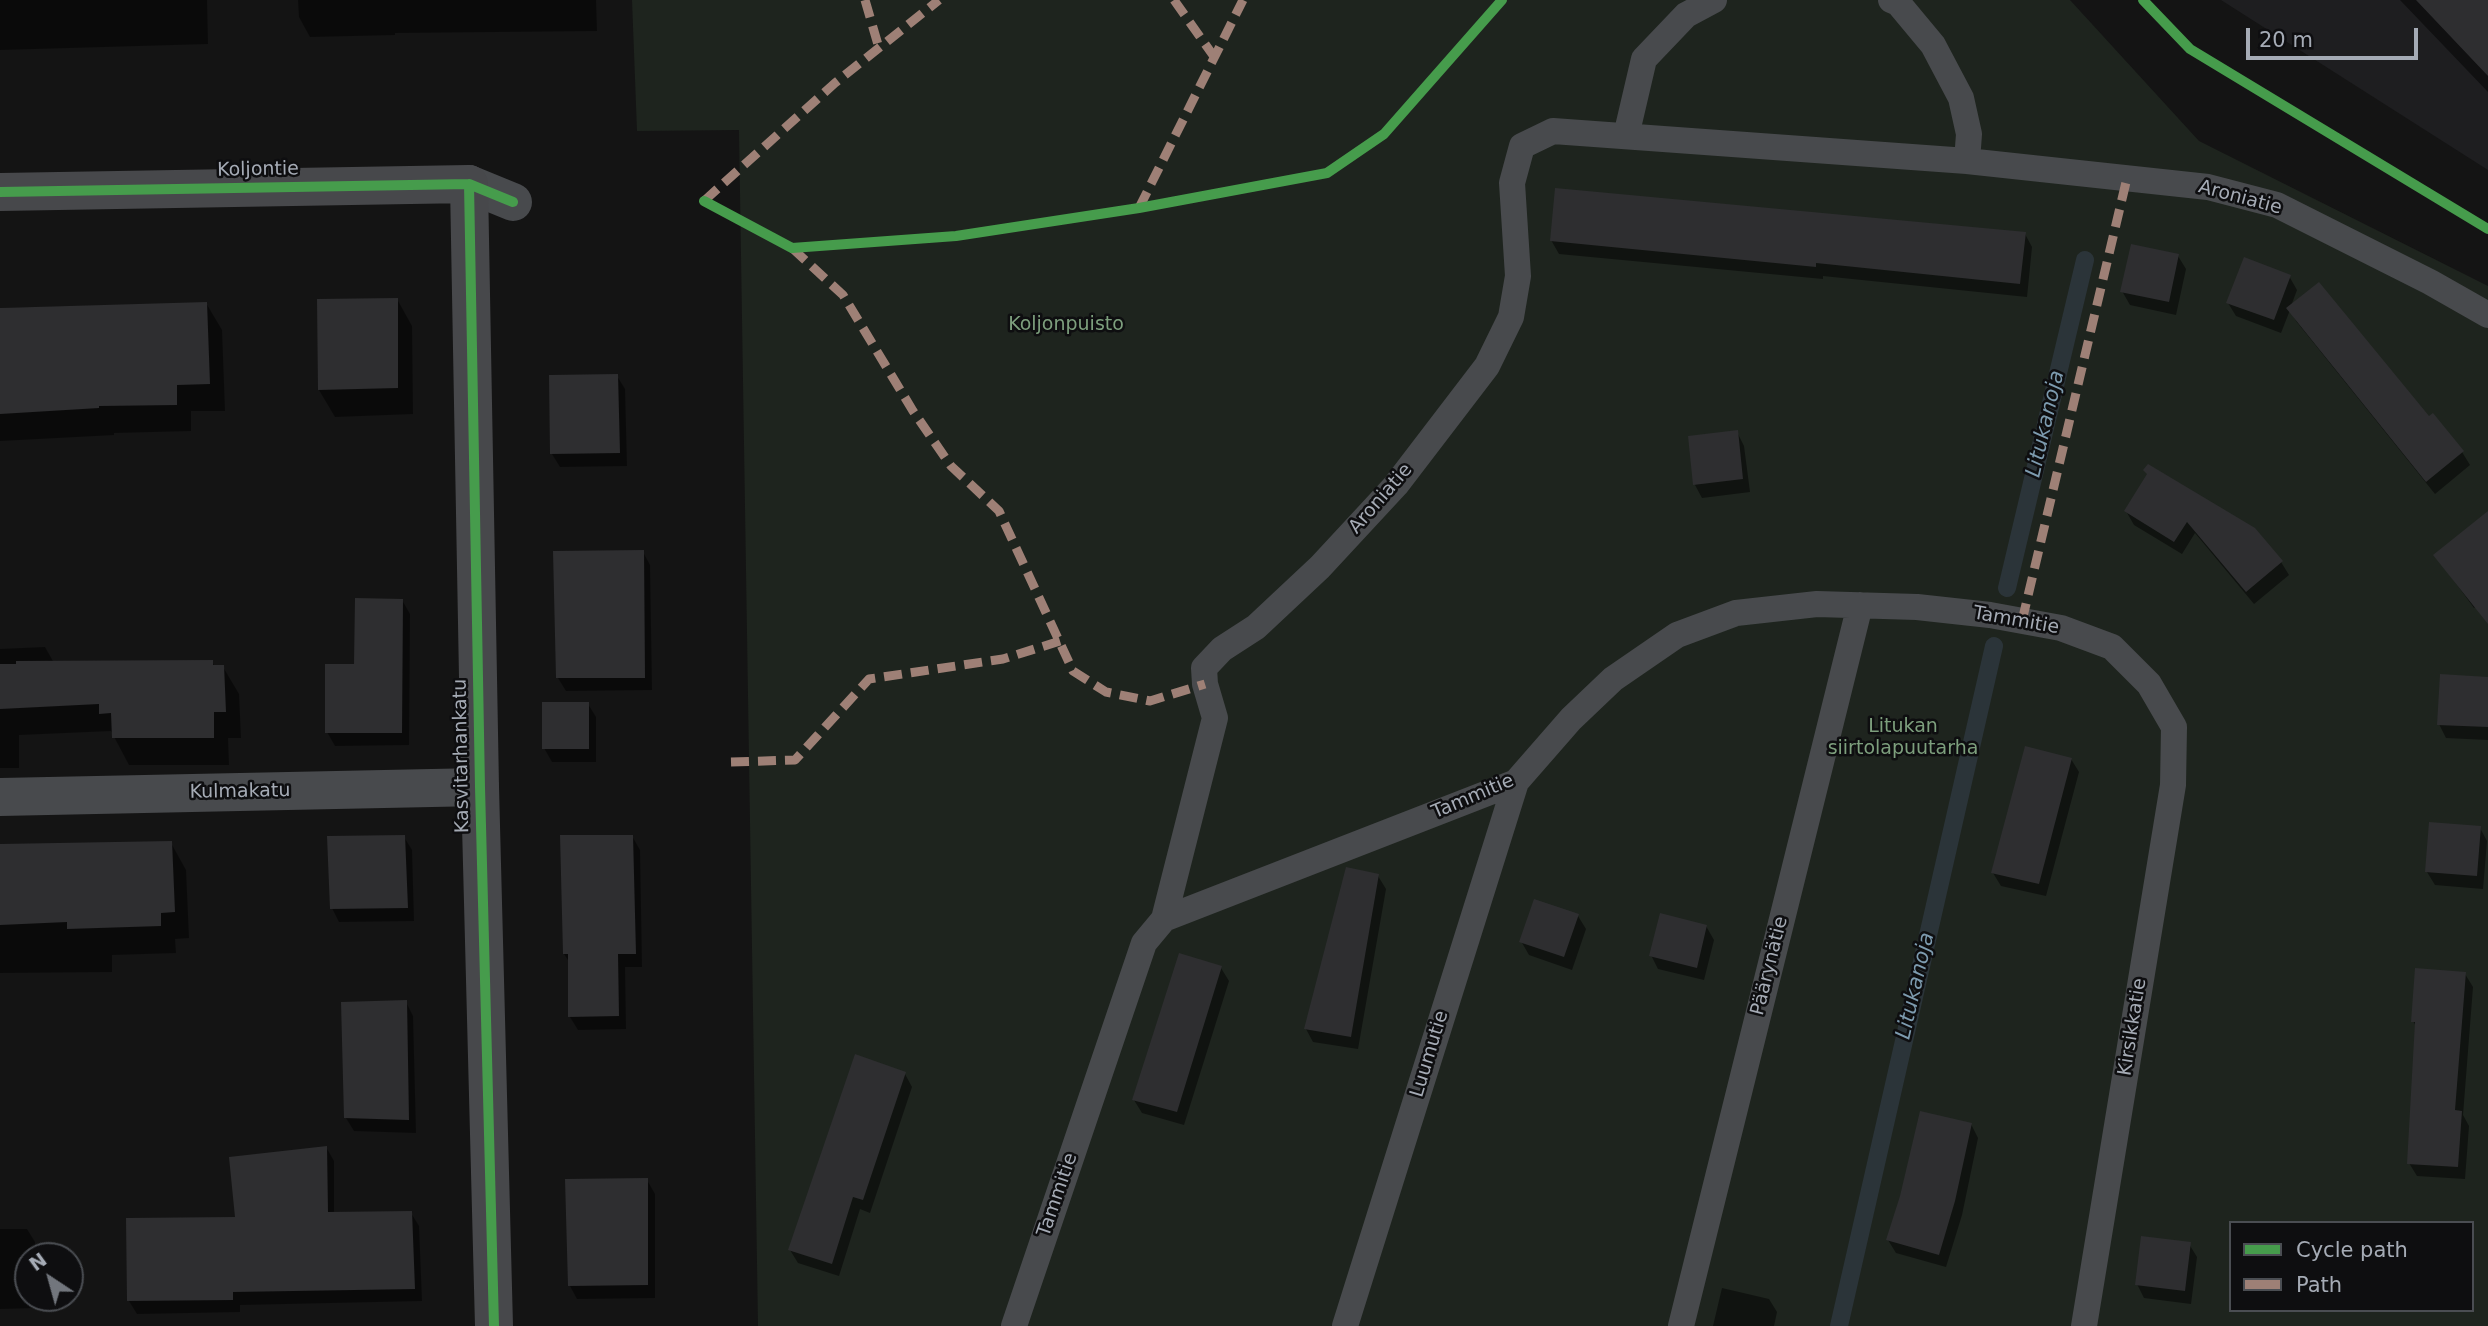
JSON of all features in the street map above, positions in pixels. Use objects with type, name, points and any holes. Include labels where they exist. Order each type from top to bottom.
[{"type":"street","name":"Koljontie","points":[[0,192],[469,184],[513,202]]},
{"type":"street","name":"Kasvitarhankatu","points":[[469,184],[480,787],[494,1326]]},
{"type":"street","name":"Kulmakatu","points":[[0,797],[480,787]]},
{"type":"lane","points":[[1626,136],[1644,59],[1686,15],[1714,0]]},
{"type":"lane","points":[[1891,0],[1898,3],[1933,45],[1961,99],[1969,134],[1967,161]]},
{"type":"lane","name":"Aroniatie","points":[[1164,919],[1215,718],[1205,684],[1205,668],[1222,649],[1256,627],[1320,567],[1396,485],[1487,366],[1511,317],[1518,276],[1512,183],[1522,146],[1553,131],[1967,161],[2208,187],[2277,205],[2430,282],[2488,315]]},
{"type":"lane","name":"Tammitie","points":[[1014,1326],[1144,943],[1164,919],[1516,782],[1571,719],[1613,678],[1677,635],[1736,613],[1816,604],[1917,607],[1990,615],[2061,628],[2112,647],[2149,684],[2174,727]]},
{"type":"lane","name":"Päärynätie","points":[[1681,1326],[1860,605]]},
{"type":"lane","name":"Kirsikkatie","points":[[2084,1326],[2173,785],[2174,727]]},
{"type":"lane","name":"Luumutie","points":[[1345,1326],[1516,782]]},
{"type":"shaded area","points":[[2221,0],[2488,0],[2488,170]]},
{"type":"green space","name":"Litukan siirtolapuutarha","points":[[632,0],[2070,0],[2199,141],[2488,286],[2488,1326],[758,1326],[739,130],[637,131]]},
{"type":"building","points":[[2416,0],[2488,0],[2488,76]]},
{"type":"building","points":[[1555,188],[2026,232],[2020,284],[1816,263],[1816,267],[1550,241]]},
{"type":"building","points":[[2131,244],[2179,254],[2169,302],[2120,292]]},
{"type":"building","points":[[2244,257],[2291,275],[2274,320],[2226,303]]},
{"type":"building","points":[[2319,282],[2429,416],[2433,413],[2464,451],[2426,482],[2286,308]]},
{"type":"building","points":[[398,298],[398,388],[318,390],[317,299]]},
{"type":"building","points":[[207,302],[210,384],[177,385],[177,405],[99,406],[0,414],[0,308]]},
{"type":"building","points":[[618,374],[620,453],[550,454],[549,375]]},
{"type":"building","points":[[1738,430],[1743,479],[1693,485],[1688,436]]},
{"type":"building","points":[[2148,464],[2255,528],[2283,561],[2246,592],[2187,522],[2174,542],[2124,511],[2147,474],[2143,470]]},
{"type":"building","points":[[2488,511],[2488,624],[2433,555]]},
{"type":"building","points":[[644,550],[645,678],[556,678],[553,551]]},
{"type":"building","points":[[355,598],[403,599],[402,733],[325,733],[325,664],[354,664]]},
{"type":"building","points":[[213,660],[213,665],[224,665],[226,712],[214,712],[214,738],[112,738],[111,713],[99,714],[99,704],[0,709],[0,664],[16,664],[16,661]]},
{"type":"building","points":[[2440,674],[2488,677],[2488,727],[2437,725]]},
{"type":"building","points":[[542,702],[589,702],[589,749],[542,749]]},
{"type":"building","points":[[2025,746],[2072,758],[2039,884],[1991,873]]},
{"type":"building","points":[[2429,822],[2481,826],[2477,876],[2425,872]]},
{"type":"building","points":[[405,835],[408,908],[330,909],[327,836]]},
{"type":"building","points":[[560,835],[633,835],[636,954],[618,954],[619,1016],[568,1017],[568,954],[563,954]]},
{"type":"building","points":[[172,841],[175,912],[161,913],[161,926],[67,929],[67,922],[0,925],[0,844]]},
{"type":"building","points":[[1346,867],[1379,874],[1351,1037],[1304,1029]]},
{"type":"building","points":[[1534,899],[1579,914],[1564,957],[1519,942]]},
{"type":"building","points":[[1660,913],[1707,925],[1697,968],[1649,956]]},
{"type":"building","points":[[1179,953],[1222,966],[1177,1112],[1132,1100]]},
{"type":"building","points":[[2415,968],[2466,972],[2455,1110],[2462,1111],[2458,1167],[2407,1164],[2415,1022],[2411,1022]]},
{"type":"building","points":[[407,1000],[409,1120],[344,1118],[341,1002]]},
{"type":"building","points":[[855,1054],[906,1072],[863,1200],[853,1197],[832,1264],[788,1250]]},
{"type":"building","points":[[1920,1111],[1972,1123],[1955,1201],[1939,1255],[1886,1240],[1900,1196]]},
{"type":"building","points":[[327,1146],[328,1212],[412,1211],[415,1289],[233,1292],[233,1300],[127,1301],[126,1218],[235,1217],[229,1157]]},
{"type":"building","points":[[648,1178],[648,1285],[568,1286],[565,1179]]},
{"type":"building","points":[[2141,1236],[2191,1242],[2185,1291],[2135,1285]]},
{"type":"waterway","name":"Litukanoja","points":[[2007,588],[2085,260]]},
{"type":"waterway","name":"Litukanoja","points":[[1839,1326],[1994,646]]},
{"type":"marked path","points":[[865,0],[879,48]]},
{"type":"marked path","points":[[704,201],[835,83],[939,0]]},
{"type":"marked path","points":[[1174,0],[1215,58]]},
{"type":"marked path","points":[[1139,208],[1243,0]]},
{"type":"marked path","points":[[2022,621],[2127,178]]},
{"type":"marked path","points":[[792,248],[843,295],[913,411],[951,466],[999,511],[1073,671],[1106,692],[1150,701],[1205,684]]},
{"type":"marked path","points":[[731,762],[795,760],[869,679],[1003,659],[1060,641]]},
{"type":"cycle path","points":[[704,201],[792,248],[956,236],[1139,208],[1327,173],[1384,134],[1502,0]]},
{"type":"cycle path","points":[[2143,0],[2190,49],[2488,229]]},
{"type":"cycle path","points":[[469,184],[480,787],[494,1326]]},
{"type":"cycle path","points":[[0,192],[469,184],[513,202]]},
{"type":"park label","name":"Koljonpuisto","points":[[1066,325]]}]
